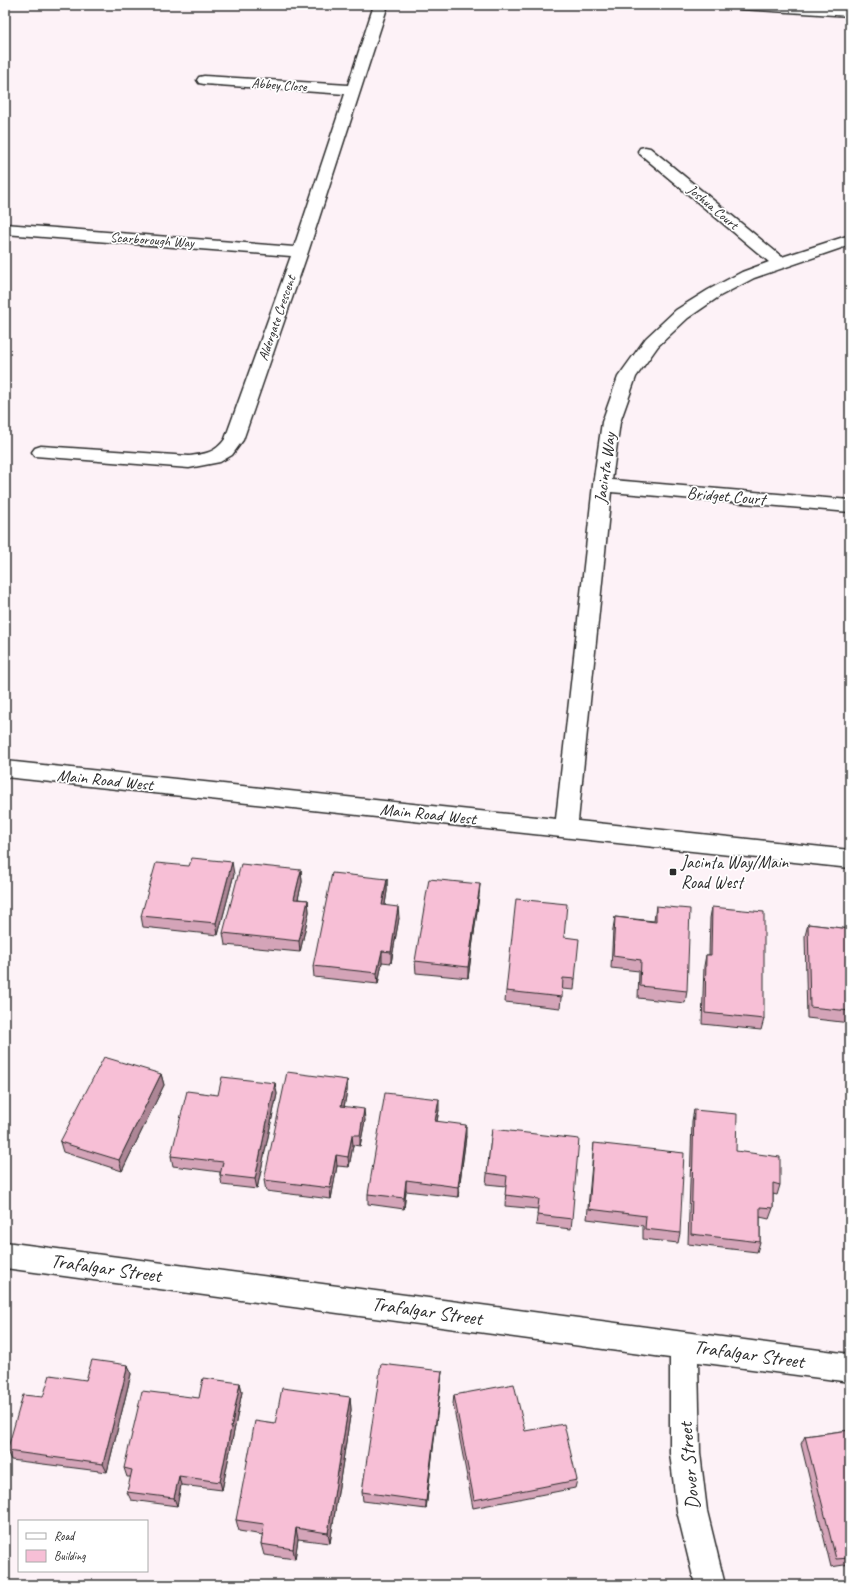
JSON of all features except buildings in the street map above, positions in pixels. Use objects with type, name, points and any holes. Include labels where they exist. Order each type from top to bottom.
[{"type":"street","name":"Aldergate Crescent","points":[[41,452],[189,462],[214,458],[226,451],[234,440],[300,252],[382,5]]},
{"type":"street","points":[[740,5],[850,12]]},
{"type":"street","name":"Abbey Close","points":[[204,80],[354,90]]},
{"type":"street","name":"Joshua Court","points":[[645,151],[780,263]]},
{"type":"street","name":"Scarborough Way","points":[[5,229],[300,252]]},
{"type":"street","name":"Jacinta Way","points":[[566,829],[602,485],[611,422],[627,377],[652,342],[682,314],[714,293],[748,275],[850,240]]},
{"type":"street","name":"Bridget Court","points":[[602,485],[850,506]]},
{"type":"street","name":"Main Road West","points":[[5,769],[850,859]]},
{"type":"street","name":"Trafalgar Street","points":[[5,1255],[850,1368]]},
{"type":"street","name":"Dover Street","points":[[684,1346],[685,1453],[692,1511],[710,1585]]},
{"type":"place","name":"Jacinta Way/Main Road West","points":[[673,872]]}]
